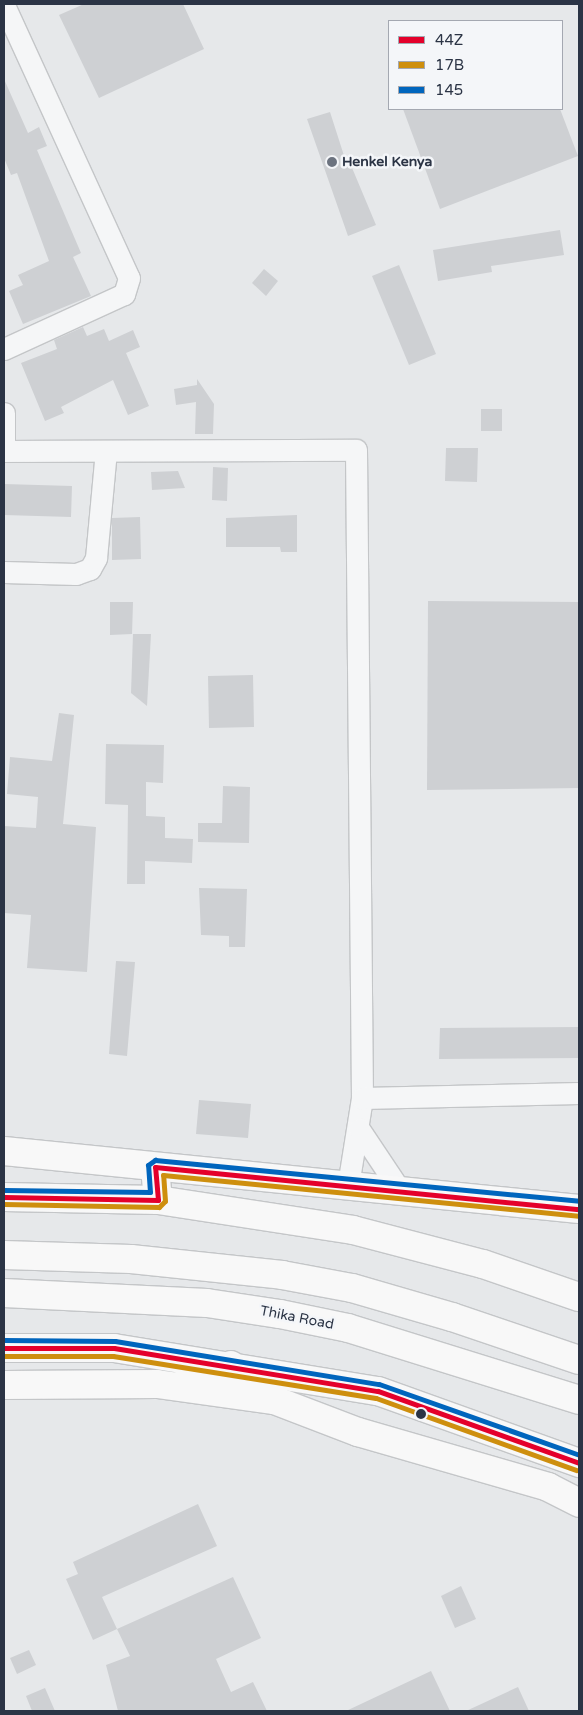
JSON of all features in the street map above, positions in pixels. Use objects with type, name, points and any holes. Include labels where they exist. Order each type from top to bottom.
[{"type":"main road","points":[[4,1151],[155,1167],[399,1188],[579,1209]]},
{"type":"main road","points":[[155,1167],[158,1200]]},
{"type":"main road","points":[[4,1197],[158,1200],[353,1230],[482,1264],[579,1297]]},
{"type":"main road","points":[[4,1255],[131,1259],[282,1275],[352,1288],[443,1314],[579,1360]]},
{"type":"main road","name":"Thika Road","points":[[4,1293],[207,1303],[280,1314],[348,1328],[579,1400]]},
{"type":"main road","points":[[4,1348],[114,1348],[231,1364],[378,1391],[579,1463]]},
{"type":"main road","points":[[178,1386],[231,1364]]},
{"type":"main road","points":[[4,1385],[178,1386],[274,1400],[358,1432],[548,1487],[579,1503]]},
{"type":"street","points":[[4,5],[130,278],[124,294],[4,349]]},
{"type":"street","points":[[4,413],[4,451],[356,450],[362,1098],[359,1129],[348,1185]]},
{"type":"street","points":[[4,572],[76,574],[90,569],[96,558],[106,451]]},
{"type":"street","points":[[362,1098],[579,1093]]},
{"type":"street","points":[[359,1129],[399,1188]]},
{"type":"building","points":[[84,4],[183,4],[204,49],[99,98],[59,15]]},
{"type":"building","points":[[4,79],[28,133],[39,127],[47,146],[37,150],[81,253],[73,257],[91,296],[23,324],[9,291],[23,285],[18,275],[49,261],[17,173],[11,175],[4,158]]},
{"type":"building","points":[[403,110],[560,110],[578,156],[440,209]]},
{"type":"building","points":[[330,112],[347,165],[350,163],[376,225],[348,236],[307,119]]},
{"type":"building","points":[[560,230],[564,255],[491,266],[492,272],[438,281],[433,250]]},
{"type":"building","points":[[399,265],[436,354],[409,365],[372,276]]},
{"type":"building","points":[[264,269],[278,281],[266,296],[252,283]]},
{"type":"building","points":[[83,327],[87,336],[104,329],[109,341],[133,330],[140,347],[126,353],[149,406],[128,415],[113,380],[61,407],[64,413],[45,421],[21,363],[57,349],[54,340]]},
{"type":"building","points":[[197,379],[214,404],[213,434],[195,434],[196,402],[176,405],[174,389],[197,385]]},
{"type":"building","points":[[481,409],[502,409],[502,431],[481,431]]},
{"type":"building","points":[[446,448],[478,448],[477,482],[445,481]]},
{"type":"building","points":[[213,467],[228,468],[227,501],[212,500]]},
{"type":"building","points":[[178,471],[185,488],[152,490],[151,472]]},
{"type":"building","points":[[4,484],[72,486],[71,517],[4,515]]},
{"type":"building","points":[[297,515],[297,552],[281,552],[280,547],[226,547],[226,518]]},
{"type":"building","points":[[140,517],[141,559],[112,560],[112,518]]},
{"type":"building","points":[[428,601],[579,602],[579,788],[427,790]]},
{"type":"building","points":[[110,602],[133,602],[132,634],[110,635]]},
{"type":"building","points":[[133,634],[151,634],[147,706],[131,693]]},
{"type":"building","points":[[253,675],[254,727],[209,728],[208,676]]},
{"type":"building","points":[[59,713],[74,715],[63,824],[96,827],[87,972],[27,968],[31,915],[4,913],[4,826],[36,828],[38,797],[7,794],[10,757],[52,761]]},
{"type":"building","points":[[106,744],[164,745],[163,783],[146,782],[146,816],[165,817],[165,838],[193,839],[192,863],[145,861],[145,884],[127,884],[128,805],[105,804]]},
{"type":"building","points":[[223,786],[250,787],[249,843],[198,842],[198,823],[222,823]]},
{"type":"building","points":[[199,888],[247,889],[245,947],[229,947],[229,936],[201,935]]},
{"type":"building","points":[[116,961],[135,962],[127,1056],[109,1054]]},
{"type":"building","points":[[579,1027],[579,1058],[439,1059],[440,1028]]},
{"type":"building","points":[[199,1100],[251,1104],[248,1138],[196,1134]]},
{"type":"building","points":[[198,1504],[217,1546],[102,1597],[117,1629],[93,1640],[66,1579],[78,1574],[73,1562]]},
{"type":"building","points":[[233,1577],[261,1638],[216,1659],[231,1692],[253,1682],[267,1711],[118,1711],[106,1665],[130,1656],[117,1629]]},
{"type":"building","points":[[461,1586],[476,1619],[455,1628],[441,1596]]},
{"type":"building","points":[[29,1650],[36,1665],[17,1674],[10,1658]]},
{"type":"building","points":[[431,1671],[450,1711],[346,1711]]},
{"type":"building","points":[[518,1687],[529,1711],[466,1711]]},
{"type":"building","points":[[45,1688],[55,1711],[32,1711],[26,1696]]},
{"type":"transit line","name":"145","points":[[4,1190],[150,1192],[148,1165],[155,1160],[579,1201]]},
{"type":"transit line","name":"44Z","points":[[4,1197],[158,1200],[155,1167],[579,1209]]},
{"type":"transit line","name":"17B","points":[[4,1204],[159,1207],[165,1201],[163,1175],[578,1216]]},
{"type":"transit line","name":"145","points":[[4,1340],[115,1341],[379,1384],[579,1455]]},
{"type":"transit line","name":"44Z","points":[[4,1348],[114,1348],[378,1391],[579,1463]]},
{"type":"transit line","name":"17B","points":[[4,1356],[113,1356],[376,1398],[576,1470]]},
{"type":"place","name":"Henkel Kenya","points":[[332,162]]}]
